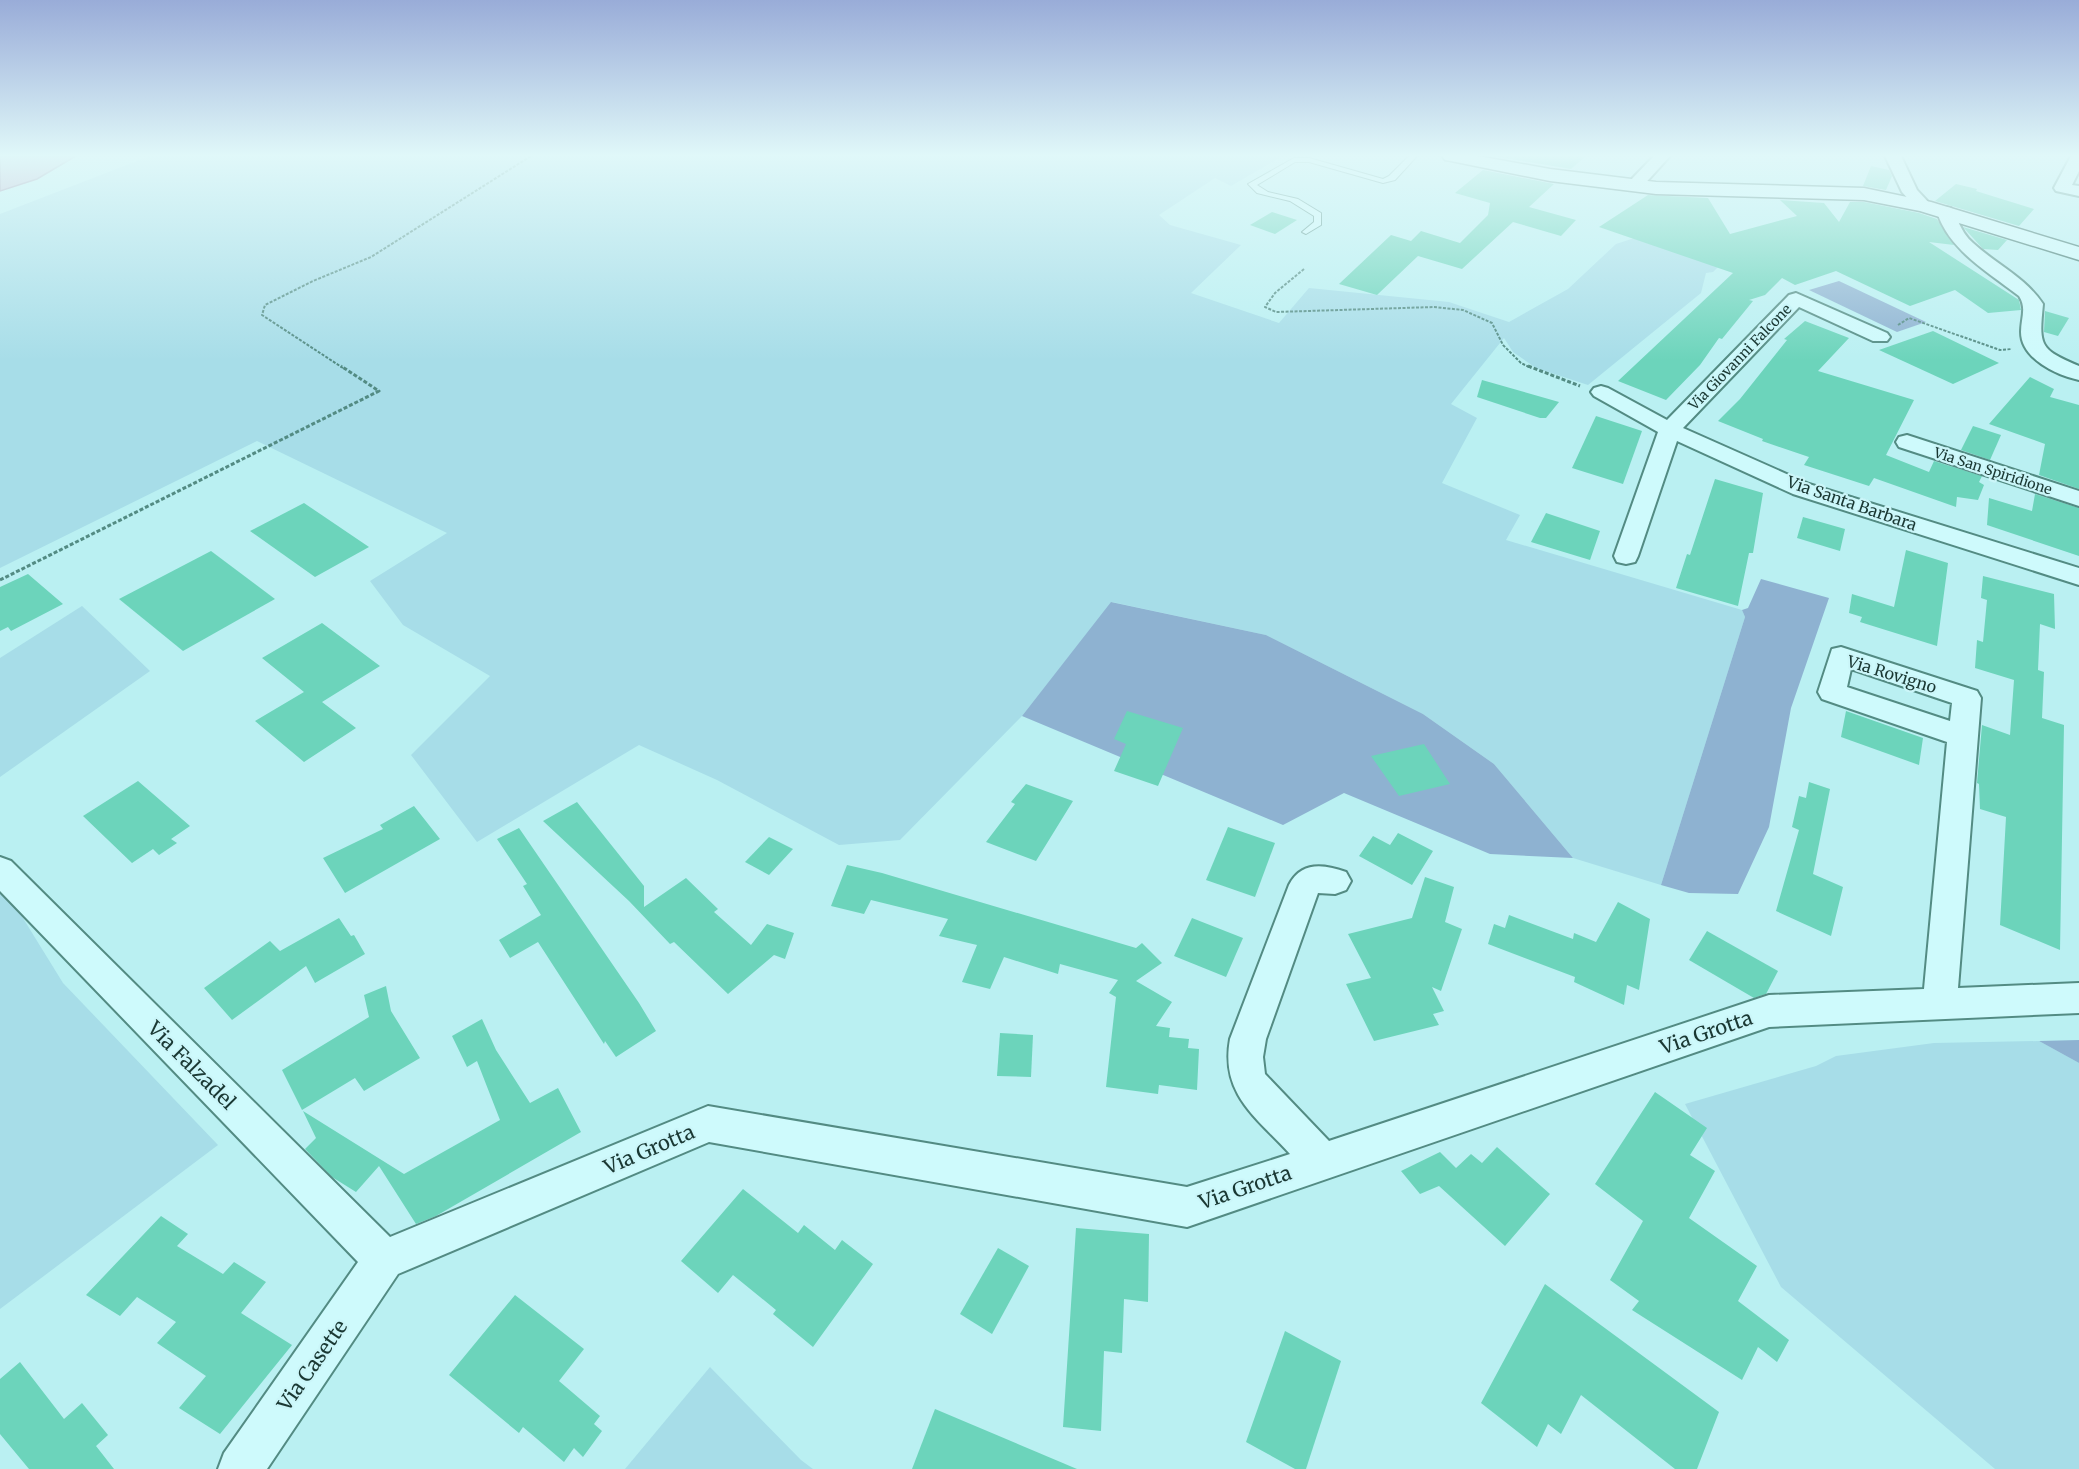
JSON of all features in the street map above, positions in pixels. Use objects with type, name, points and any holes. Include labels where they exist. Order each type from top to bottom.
[{"type":"main road","points":[[1985,225],[2079,254]]},
{"type":"street","points":[[1949,225],[1967,247],[2026,292],[2034,304],[2031,334],[2035,346],[2048,358],[2079,374]]},
{"type":"street","name":"Via Giovanni Falcone","points":[[1670,429],[1796,299],[1880,337]]},
{"type":"street","name":"Via Santa Barbara","points":[[1601,392],[1670,429],[1802,489],[2079,577]]},
{"type":"street","points":[[1626,556],[1670,429]]},
{"type":"street","name":"Via San Spiridione","points":[[1907,442],[2079,499]]},
{"type":"street","points":[[1940,1004],[1962,736]]},
{"type":"street","name":"Via Falzadel","points":[[0,870],[384,1260]]},
{"type":"street","points":[[1322,1161],[1252,1086],[1245,1074],[1244,1062],[1248,1039],[1305,885],[1315,878],[1335,880]]},
{"type":"street","name":"Via Grotta","points":[[384,1260],[708,1124],[1187,1207],[1769,1011],[2079,998]]},
{"type":"street","name":"Via Casette","points":[[240,1469],[384,1260]]},
{"type":"lane","points":[[1306,232],[1316,225]]},
{"type":"path","points":[[0,580],[379,391],[262,315],[265,305],[313,281],[371,257],[422,225]]},
{"type":"path","points":[[1304,269],[1275,293],[1265,307],[1275,312],[1434,307],[1463,310],[1492,323],[1503,345],[1521,363],[1540,372],[1601,392]]},
{"type":"path","points":[[1880,337],[1909,318],[2000,350],[2035,346]]},
{"type":"shaded area","points":[[0,225],[1170,225],[1241,245],[1191,293],[1279,323],[1309,288],[1449,302],[1509,322],[1568,289],[1616,244],[1659,230],[1719,266],[1713,272],[1706,273],[1701,293],[1588,385],[1536,368],[1513,352],[1504,338],[1451,404],[1477,418],[1442,483],[1520,515],[1506,540],[1742,610],[1745,617],[1661,885],[1573,858],[1494,764],[1423,714],[1266,635],[1112,602],[1022,716],[900,840],[839,845],[717,780],[639,745],[477,842],[411,755],[490,676],[403,625],[370,581],[447,533],[257,441],[0,568]]},
{"type":"shaded area","points":[[1839,281],[1926,322],[1897,332],[1809,290]]},
{"type":"shaded area","points":[[1761,579],[1829,598],[1791,708],[1769,827],[1738,894],[1689,893],[1661,885],[1745,617],[1742,610],[1748,608]]},
{"type":"shaded area","points":[[1111,602],[1266,635],[1423,714],[1494,764],[1573,858],[1490,854],[1344,793],[1283,825],[1022,716]]},
{"type":"shaded area","points":[[82,606],[150,671],[0,777],[0,658]]},
{"type":"shaded area","points":[[0,881],[63,983],[218,1145],[0,1309]]},
{"type":"shaded area","points":[[2079,1040],[2079,1063],[2039,1041]]},
{"type":"shaded area","points":[[2039,1041],[2079,1063],[2079,1469],[1995,1469],[1781,1287],[1685,1104],[1816,1066],[1836,1056],[1934,1043]]},
{"type":"shaded area","points":[[710,1367],[801,1460],[813,1469],[625,1469]]},
{"type":"building","points":[[1251,225],[1290,225],[1275,234]]},
{"type":"building","points":[[1478,225],[1510,225],[1462,269],[1418,256],[1377,295],[1339,284],[1391,235],[1411,241],[1421,231],[1460,243]]},
{"type":"building","points":[[1522,225],[1572,225],[1561,236]]},
{"type":"building","points":[[1603,225],[1724,225],[1730,234],[1765,225],[1941,225],[1954,245],[1929,242],[2019,300],[2021,310],[1988,313],[1955,290],[1910,306],[1836,271],[1795,285],[1782,278],[1765,295],[1749,300],[1753,301],[1722,339],[1719,338],[1700,365],[1666,400],[1618,381],[1733,273],[1599,227]]},
{"type":"building","points":[[1963,227],[2007,240],[1998,250],[1983,249]]},
{"type":"building","points":[[2045,311],[2069,318],[2058,336],[2044,332]]},
{"type":"building","points":[[1805,321],[1849,338],[1818,371],[1914,400],[1886,455],[1929,472],[1934,461],[1982,476],[1979,482],[1984,485],[1978,500],[1957,497],[1956,507],[1874,478],[1869,486],[1804,465],[1809,457],[1762,441],[1763,439],[1718,421],[1740,399],[1787,340],[1784,339]]},
{"type":"building","points":[[1933,331],[1999,363],[1953,384],[1879,350]]},
{"type":"building","points":[[2030,377],[2054,389],[2050,397],[2079,405],[2079,489],[2039,475],[2045,444],[1989,424]]},
{"type":"building","points":[[1482,380],[1559,402],[1546,418],[1540,418],[1477,397]]},
{"type":"building","points":[[1596,416],[1642,431],[1623,484],[1572,468]]},
{"type":"building","points":[[1973,426],[2001,435],[1990,460],[1961,450]]},
{"type":"building","points":[[1715,479],[1763,493],[1753,553],[1749,553],[1738,606],[1676,588],[1687,554],[1690,555]]},
{"type":"building","points":[[2035,494],[2079,508],[2079,556],[1987,525],[1989,498],[2032,511]]},
{"type":"building","points":[[304,503],[369,547],[315,577],[250,531]]},
{"type":"building","points":[[1546,513],[1600,531],[1590,560],[1531,542]]},
{"type":"building","points":[[1803,517],[1845,529],[1840,551],[1797,538]]},
{"type":"building","points":[[1906,550],[1948,563],[1937,646],[1860,622],[1862,617],[1849,613],[1852,594],[1894,607]]},
{"type":"building","points":[[211,551],[275,599],[183,651],[119,599]]},
{"type":"building","points":[[28,574],[63,604],[11,631],[8,627],[0,631],[0,587]]},
{"type":"building","points":[[1983,576],[2054,594],[2055,629],[2040,624],[2038,670],[2044,672],[2042,718],[2064,725],[2060,950],[2000,925],[2006,817],[1980,809],[1979,784],[1977,783],[1982,725],[2010,735],[2014,680],[1975,668],[1977,640],[1983,642],[1987,600],[1981,598]]},
{"type":"building","points":[[322,623],[380,666],[322,702],[356,728],[304,762],[255,721],[304,692],[262,658]]},
{"type":"building","points":[[1127,711],[1183,728],[1158,786],[1114,771],[1126,744],[1114,739]]},
{"type":"building","points":[[1846,711],[1923,738],[1919,765],[1841,737]]},
{"type":"building","points":[[1424,744],[1450,784],[1399,796],[1371,756]]},
{"type":"building","points":[[138,781],[190,826],[171,839],[177,843],[159,855],[153,849],[132,863],[83,816]]},
{"type":"building","points":[[1809,782],[1830,789],[1813,874],[1843,887],[1831,936],[1776,911],[1799,830],[1792,827],[1799,796],[1806,798]]},
{"type":"building","points":[[1026,784],[1073,801],[1036,861],[986,842],[1015,804],[1011,802]]},
{"type":"building","points":[[577,802],[644,886],[644,907],[686,878],[718,909],[714,912],[751,945],[767,924],[794,933],[785,959],[774,955],[728,994],[674,942],[670,944],[629,901],[543,821]]},
{"type":"building","points":[[414,806],[440,839],[345,893],[323,858],[383,829],[380,825]]},
{"type":"building","points":[[1228,827],[1275,843],[1255,897],[1206,880]]},
{"type":"building","points":[[519,828],[656,1031],[616,1057],[605,1041],[604,1044],[538,942],[510,958],[499,940],[541,915],[523,886],[527,884],[497,839]]},
{"type":"building","points":[[1398,833],[1433,851],[1412,885],[1359,856],[1373,836],[1390,845]]},
{"type":"building","points":[[769,837],[793,849],[769,875],[745,862]]},
{"type":"building","points":[[847,865],[882,873],[1136,948],[1142,943],[1162,963],[1136,981],[1172,1002],[1156,1026],[1170,1028],[1169,1037],[1189,1039],[1188,1048],[1199,1049],[1197,1090],[1159,1085],[1158,1094],[1106,1087],[1116,997],[1109,993],[1118,980],[1060,964],[1058,974],[1004,957],[990,989],[962,982],[977,945],[939,936],[948,919],[871,900],[864,914],[831,906]]},
{"type":"building","points":[[1425,877],[1454,887],[1445,922],[1462,929],[1441,991],[1432,987],[1444,1011],[1433,1014],[1439,1025],[1374,1041],[1346,984],[1371,978],[1348,934],[1412,918]]},
{"type":"building","points":[[1618,902],[1650,919],[1639,990],[1627,985],[1624,1005],[1574,982],[1575,977],[1488,944],[1494,924],[1505,928],[1509,915],[1573,939],[1574,933],[1596,942]]},
{"type":"building","points":[[339,918],[351,936],[354,935],[365,954],[315,983],[306,966],[232,1020],[204,988],[270,941],[280,951]]},
{"type":"building","points":[[1192,918],[1243,938],[1226,977],[1174,956]]},
{"type":"building","points":[[1707,931],[1778,971],[1766,994],[1754,998],[1689,960]]},
{"type":"building","points":[[386,986],[391,1011],[420,1058],[364,1091],[355,1078],[302,1110],[282,1070],[369,1017],[364,995]]},
{"type":"building","points":[[482,1019],[496,1050],[530,1103],[558,1088],[581,1132],[436,1216],[416,1224],[379,1166],[356,1192],[332,1177],[305,1149],[316,1138],[303,1111],[404,1174],[500,1120],[477,1061],[467,1067],[452,1036]]},
{"type":"building","points":[[1000,1033],[1033,1035],[1031,1077],[997,1076]]},
{"type":"building","points":[[1655,1092],[1707,1128],[1690,1155],[1715,1171],[1689,1218],[1757,1266],[1738,1301],[1789,1340],[1777,1362],[1758,1347],[1742,1380],[1632,1310],[1639,1301],[1610,1280],[1643,1221],[1595,1184]]},
{"type":"building","points":[[1497,1147],[1550,1194],[1505,1246],[1439,1186],[1420,1194],[1401,1171],[1440,1152],[1456,1168],[1471,1154],[1482,1163]]},
{"type":"building","points":[[743,1189],[798,1233],[804,1225],[835,1250],[842,1240],[873,1264],[813,1347],[773,1314],[776,1310],[733,1275],[718,1293],[681,1261]]},
{"type":"building","points":[[161,1216],[188,1234],[177,1246],[223,1274],[234,1262],[266,1282],[241,1313],[292,1345],[220,1434],[179,1408],[206,1376],[157,1343],[176,1322],[137,1297],[120,1316],[86,1295]]},
{"type":"building","points":[[1076,1228],[1149,1234],[1148,1302],[1124,1299],[1122,1353],[1104,1351],[1101,1431],[1063,1427]]},
{"type":"building","points":[[998,1248],[1029,1266],[992,1334],[960,1314]]},
{"type":"building","points":[[1545,1284],[1719,1412],[1697,1469],[1675,1469],[1581,1395],[1561,1434],[1548,1424],[1537,1447],[1481,1403]]},
{"type":"building","points":[[515,1295],[584,1349],[559,1381],[600,1416],[594,1424],[602,1431],[583,1457],[574,1448],[564,1462],[523,1427],[519,1433],[449,1375]]},
{"type":"building","points":[[1285,1331],[1341,1361],[1306,1469],[1295,1469],[1246,1442]]},
{"type":"building","points":[[20,1362],[64,1419],[82,1403],[108,1435],[96,1446],[114,1469],[29,1469],[0,1434],[0,1379]]},
{"type":"building","points":[[935,1409],[1077,1469],[912,1469]]}]
